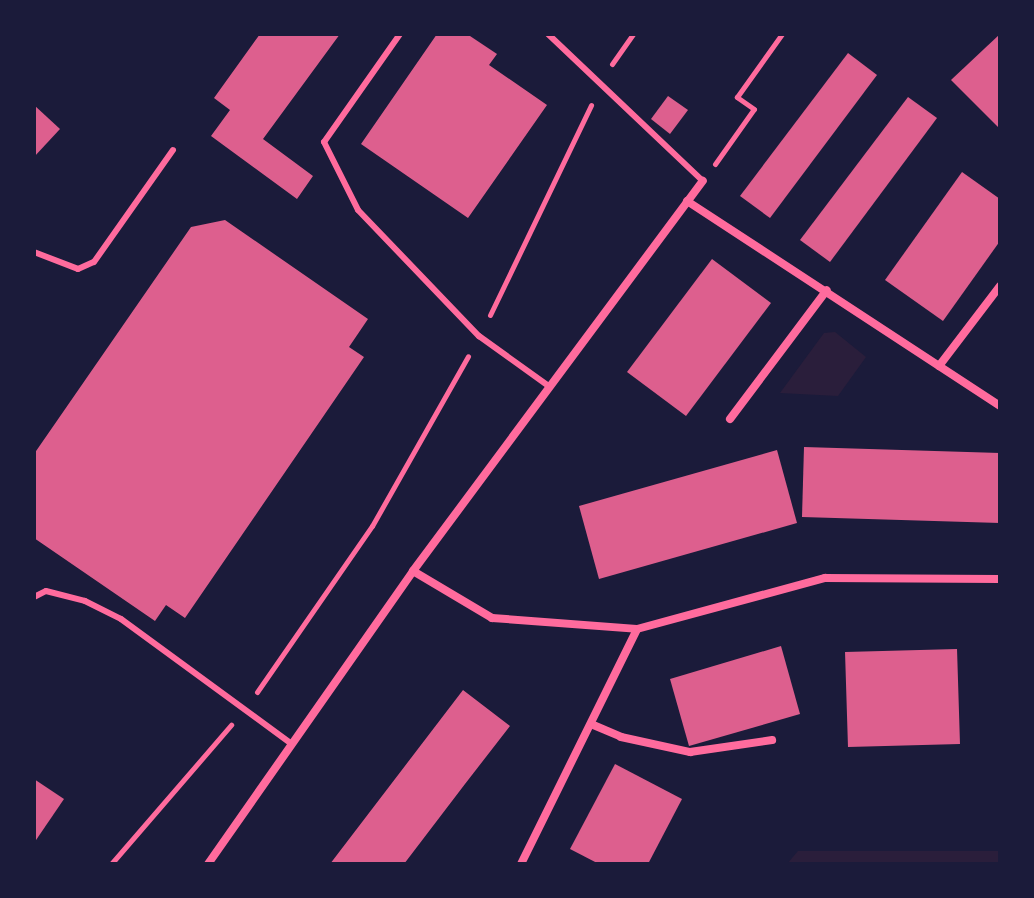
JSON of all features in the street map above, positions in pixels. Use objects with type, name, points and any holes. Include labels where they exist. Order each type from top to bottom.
[{"type":"street","points":[[208,864],[413,571],[703,181]]},
{"type":"street","points":[[687,201],[1000,406]]},
{"type":"street","points":[[939,366],[1000,286]]},
{"type":"street","points":[[730,419],[827,290]]},
{"type":"street","points":[[413,571],[492,618],[637,629],[825,578],[1000,579]]},
{"type":"street","points":[[521,864],[637,629]]},
{"type":"street","points":[[591,724],[621,737],[690,752],[772,740]]},
{"type":"lane","points":[[400,34],[324,142],[358,210],[479,336],[550,387]]},
{"type":"lane","points":[[548,34],[703,181]]},
{"type":"lane","points":[[34,252],[78,269],[94,262],[173,150]]},
{"type":"lane","points":[[34,597],[46,591],[85,601],[121,619],[292,744]]},
{"type":"path","points":[[111,864],[244,710],[372,526],[479,336],[599,81],[633,34]]},
{"type":"path","points":[[703,181],[754,109],[737,97],[782,34]]},
{"type":"shaded area","points":[[835,332],[866,357],[838,396],[780,393],[824,333]]},
{"type":"shaded area","points":[[798,851],[1000,851],[1000,864],[787,864]]},
{"type":"building","points":[[260,34],[340,34],[263,139],[313,176],[297,199],[211,136],[230,110],[214,98]]},
{"type":"building","points":[[437,34],[467,34],[497,54],[489,65],[547,105],[468,218],[361,144]]},
{"type":"building","points":[[1000,34],[1000,129],[951,80]]},
{"type":"building","points":[[848,53],[877,75],[770,218],[740,196]]},
{"type":"building","points":[[668,96],[688,110],[670,134],[651,119]]},
{"type":"building","points":[[908,97],[937,118],[830,262],[800,240]]},
{"type":"building","points":[[34,105],[60,129],[34,157]]},
{"type":"building","points":[[962,172],[1000,199],[1000,241],[943,321],[885,280]]},
{"type":"building","points":[[225,220],[368,319],[349,347],[364,357],[185,618],[166,605],[155,621],[34,538],[34,454],[191,227]]},
{"type":"building","points":[[712,259],[771,303],[686,416],[627,372]]},
{"type":"building","points":[[804,447],[1000,453],[1000,523],[802,517]]},
{"type":"building","points":[[777,450],[797,523],[599,579],[579,506]]},
{"type":"building","points":[[781,646],[800,714],[689,746],[670,679]]},
{"type":"building","points":[[957,649],[960,744],[848,747],[845,652]]},
{"type":"building","points":[[463,690],[510,726],[404,864],[330,864]]},
{"type":"building","points":[[615,764],[682,799],[648,864],[599,864],[570,849]]},
{"type":"building","points":[[34,779],[64,799],[34,843]]}]
